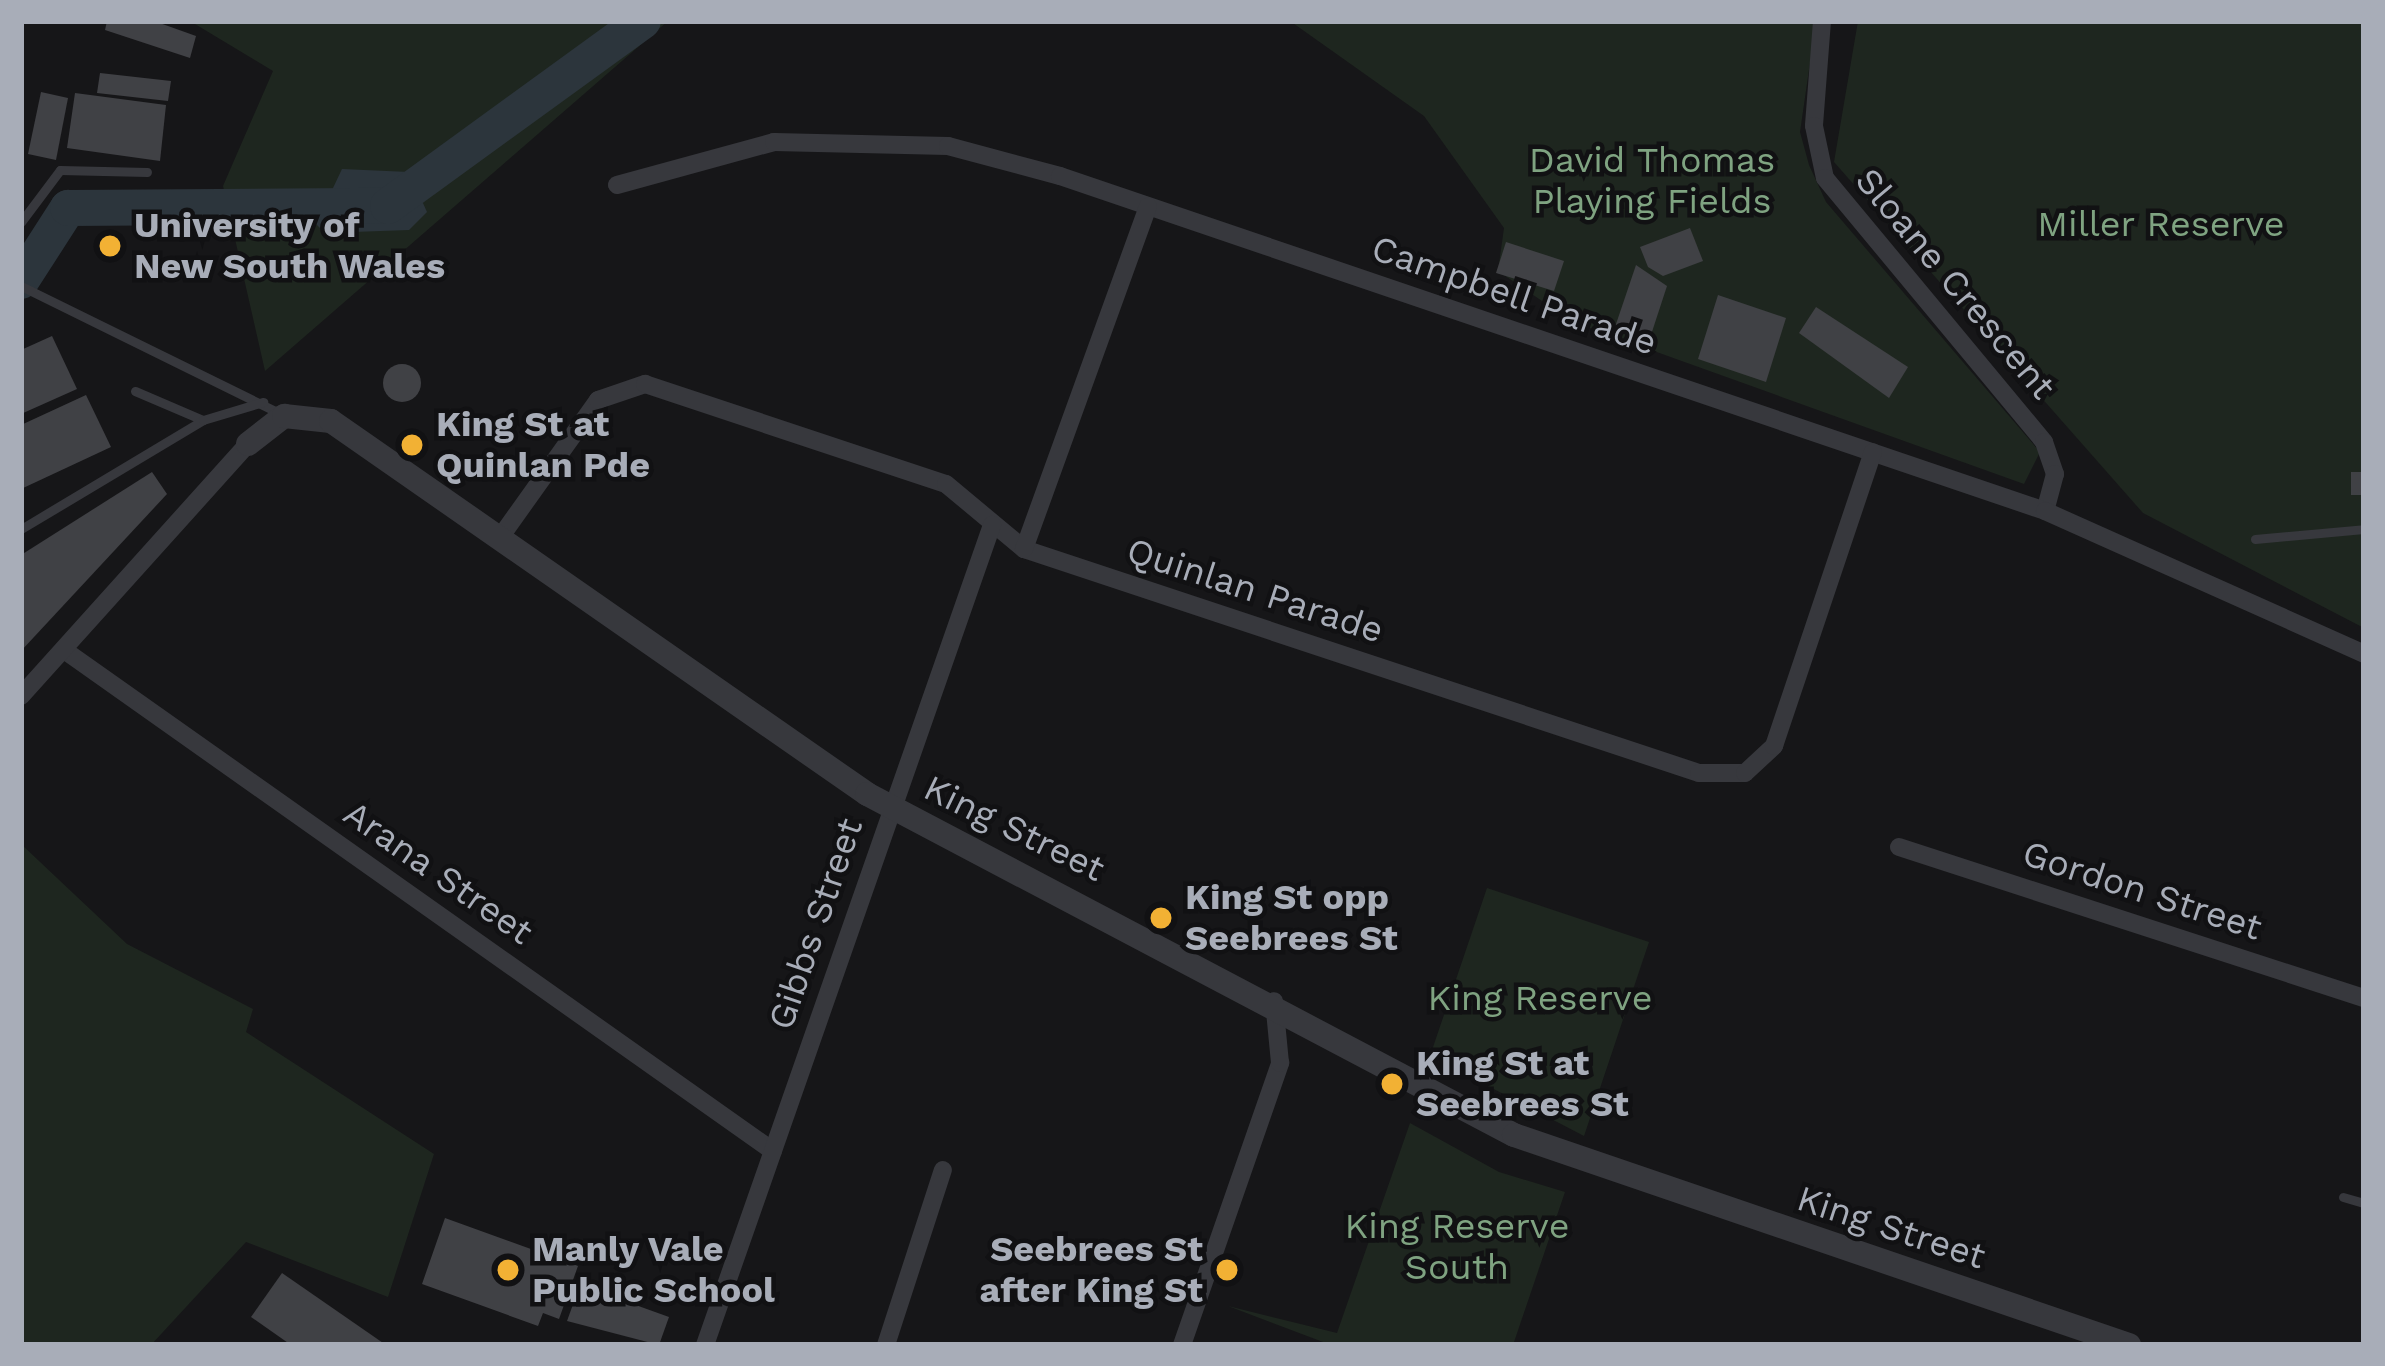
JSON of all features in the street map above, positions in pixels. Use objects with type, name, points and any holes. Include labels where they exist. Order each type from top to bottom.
[{"type":"street","name":"Sloane Crescent","points":[[1822,21],[1814,126],[1825,178],[2044,442],[2055,474],[2045,511]]},
{"type":"street","name":"Campbell Parade","points":[[617,185],[774,142],[948,146],[1148,206],[2045,511],[2363,651]]},
{"type":"street","points":[[1024,549],[1148,206]]},
{"type":"street","name":"Quinlan Parade","points":[[499,539],[598,400],[634,384],[946,484],[1024,549],[1699,772],[1745,773],[1774,746],[1873,452]]},
{"type":"street","points":[[21,696],[248,444],[274,409]]},
{"type":"street","name":"King Street","points":[[274,409],[331,422],[890,808],[1274,1001],[1554,1154],[2129,1345]]},
{"type":"street","name":"Gibbs Street","points":[[705,1345],[992,525]]},
{"type":"street","name":"Arana Street","points":[[64,650],[773,1151]]},
{"type":"street","name":"Gordon Street","points":[[1899,847],[2364,998]]},
{"type":"street","points":[[1182,1345],[1280,1063],[1274,1001]]},
{"type":"street","points":[[1280,1063],[1324,1029]]},
{"type":"street","points":[[886,1345],[944,1170]]},
{"type":"lane","points":[[21,222],[60,170],[147,172]]},
{"type":"lane","points":[[21,286],[46,293],[274,409]]},
{"type":"lane","points":[[135,392],[203,420]]},
{"type":"lane","points":[[21,529],[203,420],[274,409]]},
{"type":"lane","points":[[2255,539],[2364,529]]},
{"type":"lane","points":[[2343,1197],[2364,1203]]},
{"type":"green space","points":[[190,21],[668,21],[265,371],[223,186],[273,71]]},
{"type":"green space","name":"David Thomas Playing Fields","points":[[1290,21],[1816,21],[1800,132],[1809,165],[1826,202],[2040,452],[2024,484],[1573,322],[1498,271],[1504,228],[1424,116]]},
{"type":"green space","name":"Miller Reserve","points":[[1858,21],[2364,21],[2364,628],[2143,513],[1834,162]]},
{"type":"green space","points":[[21,844],[127,944],[253,1009],[246,1032],[434,1154],[388,1297],[246,1242],[151,1345],[21,1345]]},
{"type":"green space","name":"King Reserve","points":[[1487,888],[1649,942],[1584,1136],[1430,1056]]},
{"type":"green space","name":"King Reserve South","points":[[1410,1123],[1499,1172],[1565,1192],[1513,1345],[1331,1345],[1228,1306],[1337,1333]]},
{"type":"shaded area","points":[[342,169],[409,172],[427,212],[409,230],[325,233],[316,224]]},
{"type":"building","points":[[107,21],[154,21],[196,36],[190,58],[105,30]]},
{"type":"building","points":[[100,73],[171,81],[168,101],[97,93]]},
{"type":"building","points":[[41,92],[68,98],[56,160],[28,154]]},
{"type":"building","points":[[75,93],[166,105],[160,161],[67,148]]},
{"type":"building","points":[[1690,228],[1703,261],[1663,276],[1648,267],[1640,247]]},
{"type":"building","points":[[1506,242],[1564,261],[1554,291],[1496,273]]},
{"type":"building","points":[[1636,265],[1667,286],[1649,341],[1614,330]]},
{"type":"building","points":[[1718,295],[1786,318],[1766,382],[1698,359]]},
{"type":"building","points":[[1816,307],[1908,367],[1889,398],[1799,333]]},
{"type":"building","points":[[52,336],[77,389],[21,414],[21,350]]},
{"type":"building","points":[[402,364],[415,370],[421,383],[415,396],[402,402],[389,396],[383,383],[389,370]]},
{"type":"building","points":[[86,395],[111,447],[21,489],[21,425]]},
{"type":"building","points":[[152,472],[167,494],[21,651],[21,555]]},
{"type":"building","points":[[2351,472],[2364,472],[2364,495],[2351,495]]},
{"type":"building","points":[[445,1218],[578,1266],[559,1319],[543,1313],[538,1326],[422,1284]]},
{"type":"building","points":[[282,1273],[386,1345],[291,1345],[251,1317]]},
{"type":"building","points":[[580,1285],[669,1317],[659,1345],[567,1321]]},
{"type":"waterway","points":[[21,281],[68,208],[388,206],[643,21]]},
{"type":"place","name":"University of New South Wales","points":[[110,246]]},
{"type":"place","name":"King St at Quinlan Pde","points":[[412,445]]},
{"type":"place","name":"King St opp Seebrees St","points":[[1161,918]]},
{"type":"place","name":"King St at Seebrees St","points":[[1392,1084]]},
{"type":"place","name":"Manly Vale Public School","points":[[508,1270]]},
{"type":"place","name":"Seebrees St after King St","points":[[1227,1270]]}]
